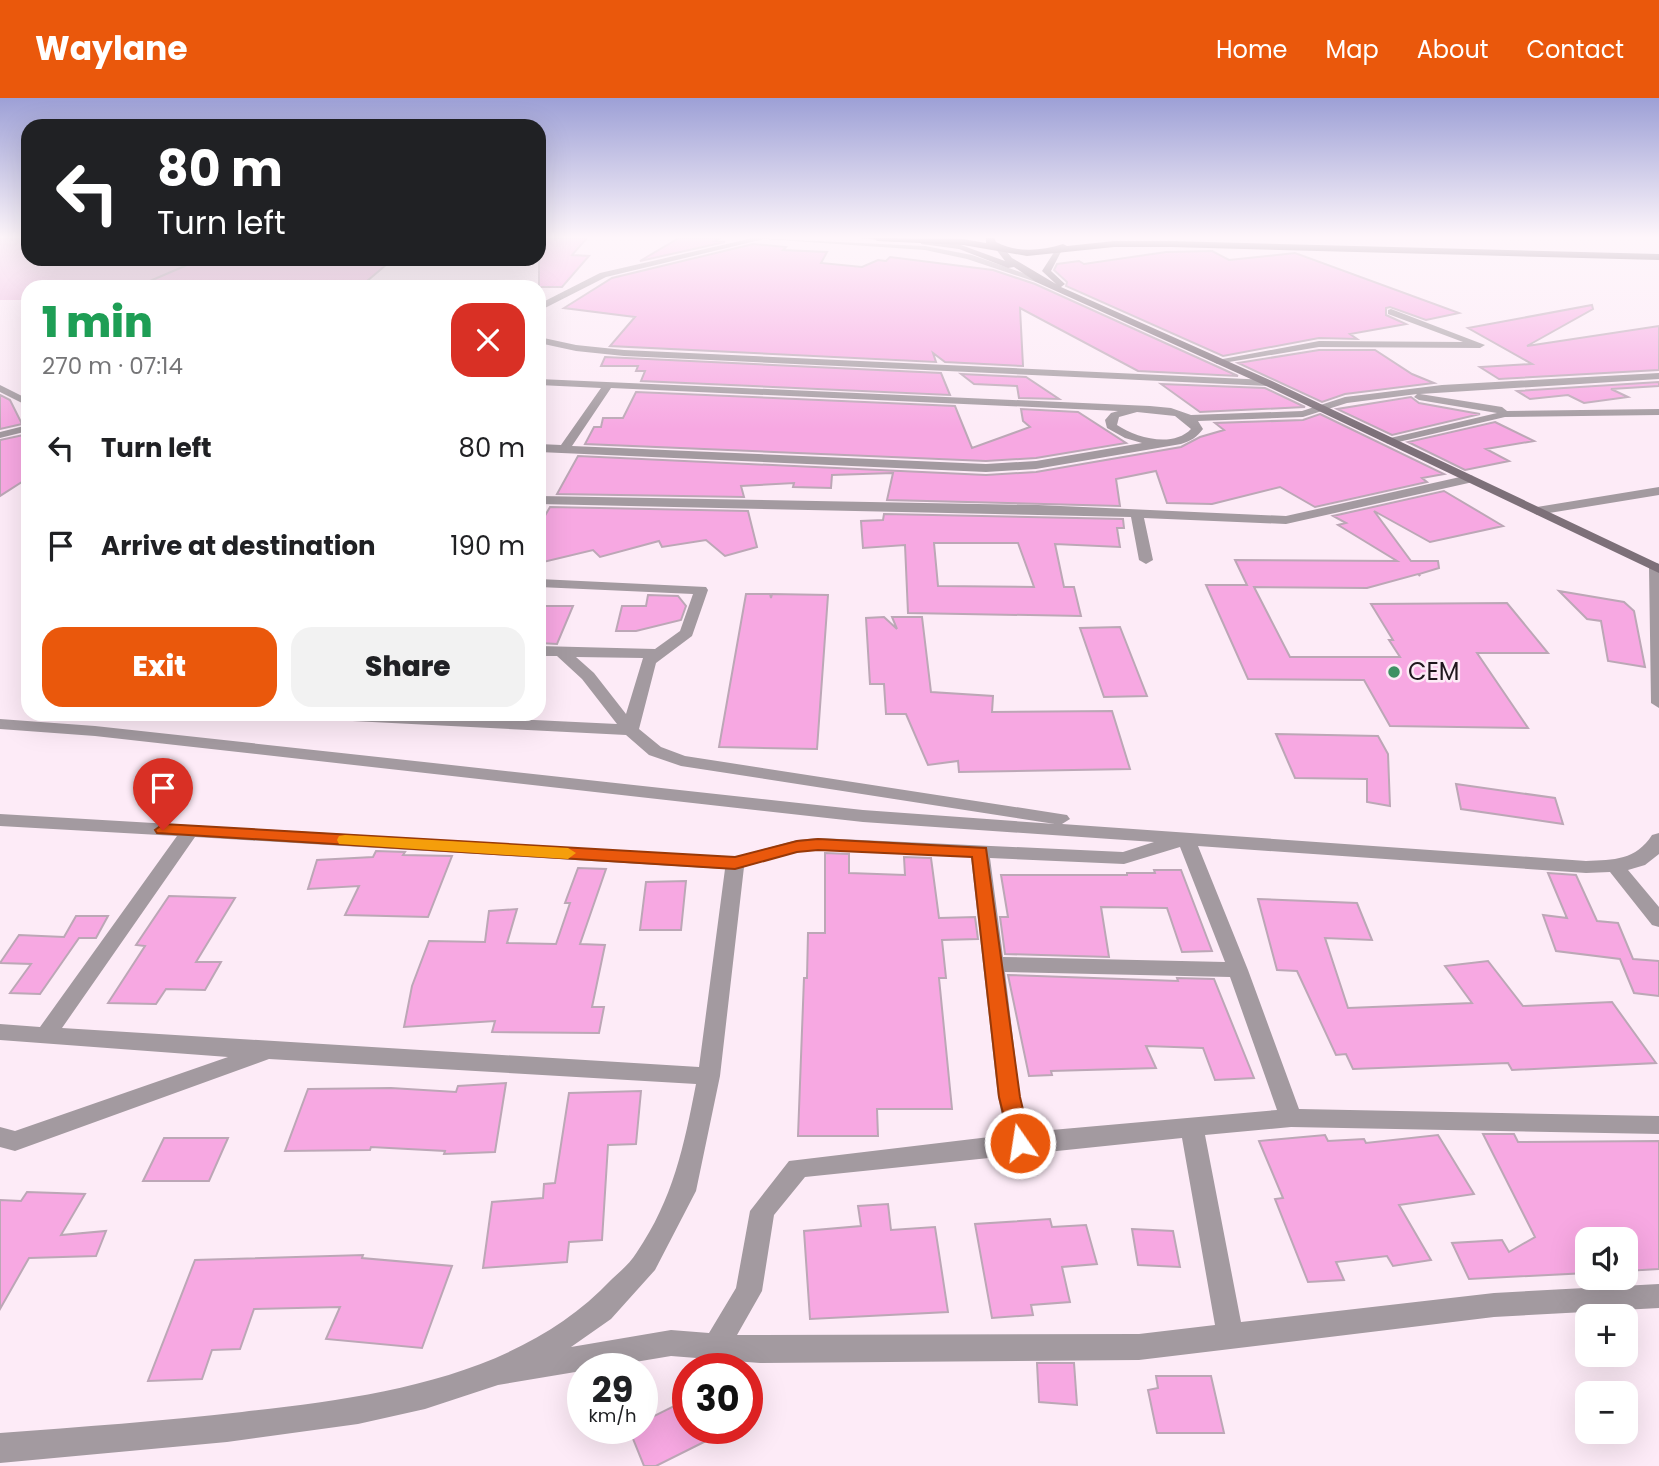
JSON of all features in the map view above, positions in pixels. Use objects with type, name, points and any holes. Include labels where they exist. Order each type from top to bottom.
[{"type":"main road","points":[[1087,302],[1268,383],[1658,568]]},
{"type":"main road","points":[[1101,302],[1158,328],[1213,359]]},
{"type":"street","points":[[1213,359],[1319,344],[1480,345],[1391,312]]},
{"type":"street","points":[[546,342],[624,354],[1268,383]]},
{"type":"street","points":[[546,382],[1150,409],[1189,418],[1312,413],[1318,407],[1395,393],[1474,385],[1659,376]]},
{"type":"street","points":[[564,449],[608,385]]},
{"type":"street","points":[[0,388],[21,399]]},
{"type":"street","points":[[1395,393],[1522,413]]},
{"type":"street","points":[[1150,409],[1136,409],[1115,415],[1111,426],[1141,440],[1174,441]]},
{"type":"street","points":[[1390,441],[1485,418],[1522,413],[1659,412]]},
{"type":"street","points":[[546,448],[986,468],[1037,465],[1174,441],[1194,434],[1197,429],[1189,418]]},
{"type":"street","points":[[0,435],[21,430]]},
{"type":"street","points":[[546,500],[670,500],[1298,520],[1469,479]]},
{"type":"street","points":[[1537,511],[1659,491]]},
{"type":"street","points":[[1137,514],[1146,560]]},
{"type":"street","points":[[1658,568],[1659,703]]},
{"type":"street","points":[[546,583],[701,590],[687,634],[649,661],[630,730]]},
{"type":"street","points":[[546,651],[656,654]]},
{"type":"street","points":[[562,652],[588,676],[630,730],[655,751],[681,761],[1186,838]]},
{"type":"street","points":[[452,721],[630,730]]},
{"type":"street","points":[[0,724],[95,731],[863,816],[1586,867],[1615,866],[1639,861],[1654,851],[1659,839]]},
{"type":"street","points":[[0,820],[735,863],[797,846],[818,844],[1124,858],[1186,838]]},
{"type":"street","points":[[47,1033],[190,831]]},
{"type":"street","points":[[1186,838],[1238,970],[1290,1118]]},
{"type":"street","points":[[980,852],[1009,1097],[1020,1143]]},
{"type":"street","points":[[500,1372],[565,1338],[614,1300],[655,1248],[679,1202],[694,1155],[709,1076],[735,863]]},
{"type":"street","points":[[1615,866],[1659,920]]},
{"type":"street","points":[[995,964],[1238,970]]},
{"type":"street","points":[[0,1032],[47,1033],[269,1051],[709,1076]]},
{"type":"street","points":[[5,1142],[269,1051]]},
{"type":"street","points":[[716,1346],[749,1292],[762,1211],[798,1168],[1020,1143],[1290,1118],[1659,1125]]},
{"type":"street","points":[[1192,1129],[1230,1335]]},
{"type":"street","points":[[0,1448],[313,1419],[430,1395],[500,1372],[671,1343],[760,1350],[1139,1347],[1494,1305],[1659,1296]]},
{"type":"building","points":[[574,302],[1074,302],[1238,376],[1138,371],[1020,308],[1023,366],[945,362],[933,353],[936,362],[610,346],[635,317],[564,308]]},
{"type":"building","points":[[1102,302],[1428,302],[1459,313],[1426,320],[1390,307],[1386,308],[1386,315],[1406,324],[1350,334],[1357,339],[1319,338],[1223,356]]},
{"type":"building","points":[[1592,305],[1593,309],[1527,346],[1659,326],[1659,370],[1499,379],[1480,367],[1532,364],[1468,328]]},
{"type":"building","points":[[1319,350],[1375,350],[1412,374],[1434,383],[1345,394],[1322,402],[1238,363]]},
{"type":"building","points":[[605,357],[941,373],[950,395],[641,381],[645,371],[636,371],[638,366],[601,366]]},
{"type":"building","points":[[961,374],[1026,377],[1059,399],[1019,398],[1017,386],[974,384]]},
{"type":"building","points":[[1659,382],[1659,386],[1611,389],[1628,397],[1584,403],[1568,395],[1530,399],[1517,391]]},
{"type":"building","points":[[1161,384],[1265,388],[1305,407],[1200,412]]},
{"type":"building","points":[[636,392],[955,406],[972,448],[1030,427],[1023,421],[1021,409],[1078,412],[1126,443],[1036,458],[986,461],[585,444],[594,427],[601,427],[603,418],[623,418]]},
{"type":"building","points":[[0,395],[10,400],[21,424],[0,429]]},
{"type":"building","points":[[1411,397],[1419,403],[1480,414],[1392,435],[1337,409]]},
{"type":"building","points":[[1320,414],[1444,474],[1422,478],[1427,482],[1315,507],[1280,487],[1212,504],[1167,503],[1156,471],[1116,479],[1120,506],[887,500],[893,473],[832,475],[831,488],[793,487],[794,483],[741,486],[744,497],[557,494],[578,456],[986,475],[1036,472],[1181,447],[1200,437],[1224,430],[1215,423],[1303,420]]},
{"type":"building","points":[[1495,422],[1534,441],[1486,449],[1509,461],[1465,470],[1408,442]]},
{"type":"building","points":[[21,436],[21,482],[0,496],[0,440]]},
{"type":"building","points":[[1444,491],[1503,526],[1430,542],[1374,511],[1411,561],[1438,561],[1439,568],[1419,574],[1420,576],[1418,574],[1367,588],[1254,587],[1290,657],[1400,657],[1371,604],[1507,603],[1548,653],[1477,653],[1528,728],[1390,726],[1364,680],[1248,679],[1206,585],[1247,585],[1235,560],[1397,561],[1338,525],[1346,523],[1333,516]]},
{"type":"building","points":[[550,507],[748,511],[757,547],[725,556],[706,540],[662,547],[659,541],[600,557],[593,550],[546,561],[546,514]]},
{"type":"building","points":[[884,514],[1123,519],[1124,528],[1117,528],[1120,547],[1055,544],[1064,587],[1074,587],[1081,616],[908,613],[905,545],[863,548],[861,521],[883,520]],"holes":[[[934,543],[1018,543],[1034,587],[938,586]]]},
{"type":"building","points":[[1559,591],[1624,602],[1634,611],[1645,667],[1608,661],[1601,621],[1587,619]]},
{"type":"building","points":[[746,594],[770,594],[771,598],[772,594],[828,595],[817,749],[719,747]]},
{"type":"building","points":[[648,595],[678,596],[686,606],[681,620],[636,631],[616,631],[622,606],[646,606]]},
{"type":"building","points":[[546,606],[573,606],[557,644],[546,643]]},
{"type":"building","points":[[884,617],[897,629],[892,617],[922,617],[931,692],[993,696],[992,712],[1112,711],[1130,769],[959,772],[958,761],[928,765],[906,714],[886,714],[884,684],[870,684],[866,618]]},
{"type":"building","points":[[1120,627],[1147,696],[1104,697],[1080,628]]},
{"type":"building","points":[[1276,734],[1378,736],[1388,754],[1390,806],[1367,802],[1367,779],[1295,778]]},
{"type":"building","points":[[1456,784],[1555,798],[1563,824],[1461,809]]},
{"type":"building","points":[[376,851],[405,852],[403,855],[452,856],[428,917],[345,915],[359,886],[308,889],[317,860],[373,857]]},
{"type":"building","points":[[825,853],[849,854],[849,873],[905,875],[904,857],[931,858],[939,918],[975,917],[978,939],[942,940],[946,978],[939,978],[952,1109],[877,1109],[878,1136],[798,1136],[808,933],[825,933]]},
{"type":"building","points":[[578,868],[606,869],[580,944],[605,945],[592,1007],[604,1007],[599,1033],[492,1032],[495,1021],[404,1027],[412,986],[429,941],[485,942],[489,911],[517,909],[507,943],[556,944],[570,903],[565,903]]},
{"type":"building","points":[[1154,870],[1181,870],[1212,951],[1182,952],[1167,908],[1101,907],[1109,957],[1005,954],[1000,917],[1008,917],[1001,875],[1127,875],[1155,873]]},
{"type":"building","points":[[1548,873],[1576,875],[1597,921],[1618,923],[1633,959],[1659,961],[1659,996],[1634,993],[1620,959],[1556,951],[1543,915],[1567,918]]},
{"type":"building","points":[[686,881],[681,930],[640,930],[646,882]]},
{"type":"building","points":[[169,896],[235,898],[196,962],[221,962],[205,990],[166,989],[156,1004],[108,1003],[145,946],[136,945]]},
{"type":"building","points":[[1258,899],[1357,903],[1372,940],[1325,938],[1348,1008],[1472,1003],[1445,966],[1488,961],[1523,1006],[1612,1002],[1656,1063],[1512,1070],[1508,1063],[1353,1069],[1346,1054],[1336,1055],[1297,971],[1277,970]]},
{"type":"building","points":[[76,916],[108,916],[96,938],[79,938],[40,994],[10,993],[31,964],[0,963],[19,935],[64,937]]},
{"type":"building","points":[[1008,975],[1178,981],[1177,978],[1214,979],[1254,1078],[1215,1080],[1203,1048],[1146,1046],[1156,1068],[1051,1071],[1052,1075],[1029,1076]]},
{"type":"building","points":[[506,1083],[495,1152],[444,1154],[445,1151],[371,1147],[370,1150],[285,1151],[308,1089],[391,1088],[456,1092],[458,1086]]},
{"type":"building","points":[[641,1091],[636,1144],[608,1145],[602,1240],[569,1242],[567,1262],[483,1268],[492,1202],[543,1198],[544,1184],[555,1183],[569,1093]]},
{"type":"building","points":[[1483,1134],[1514,1134],[1518,1142],[1659,1141],[1659,1269],[1638,1270],[1638,1227],[1575,1227],[1575,1274],[1469,1279],[1452,1243],[1502,1240],[1509,1252],[1535,1237]]},
{"type":"building","points":[[1325,1135],[1328,1141],[1364,1139],[1366,1143],[1438,1135],[1474,1194],[1399,1205],[1431,1260],[1393,1266],[1387,1256],[1336,1262],[1344,1280],[1308,1282],[1275,1199],[1283,1198],[1259,1141]]},
{"type":"building","points":[[164,1138],[228,1138],[209,1181],[143,1181]]},
{"type":"building","points":[[27,1192],[85,1194],[61,1235],[106,1231],[96,1256],[29,1258],[0,1309],[0,1200],[21,1201]]},
{"type":"building","points":[[888,1204],[891,1230],[935,1227],[948,1312],[810,1319],[804,1231],[861,1226],[858,1206]]},
{"type":"building","points":[[1050,1219],[1052,1227],[1086,1225],[1097,1264],[1062,1267],[1070,1302],[1031,1305],[1033,1315],[992,1318],[975,1224]]},
{"type":"building","points":[[1132,1229],[1173,1231],[1180,1267],[1138,1265]]},
{"type":"building","points":[[363,1255],[362,1258],[452,1266],[422,1348],[326,1339],[340,1307],[254,1309],[240,1349],[212,1350],[202,1379],[148,1381],[195,1260]]},
{"type":"building","points":[[1037,1363],[1074,1363],[1077,1405],[1039,1402]]},
{"type":"building","points":[[1156,1376],[1211,1376],[1224,1433],[1157,1433],[1148,1390],[1158,1388]]},
{"type":"building","points":[[672,1407],[672,1444],[700,1444],[656,1466],[644,1466],[635,1444],[658,1444],[658,1414]]},
{"type":"slow traffic","points":[[345,840],[568,853]]},
{"type":"place","name":"CEM","points":[[1394,672]]},
{"type":"route","points":[[163,830],[735,863],[797,846],[818,844],[980,852],[1009,1097],[1020,1143]]}]
